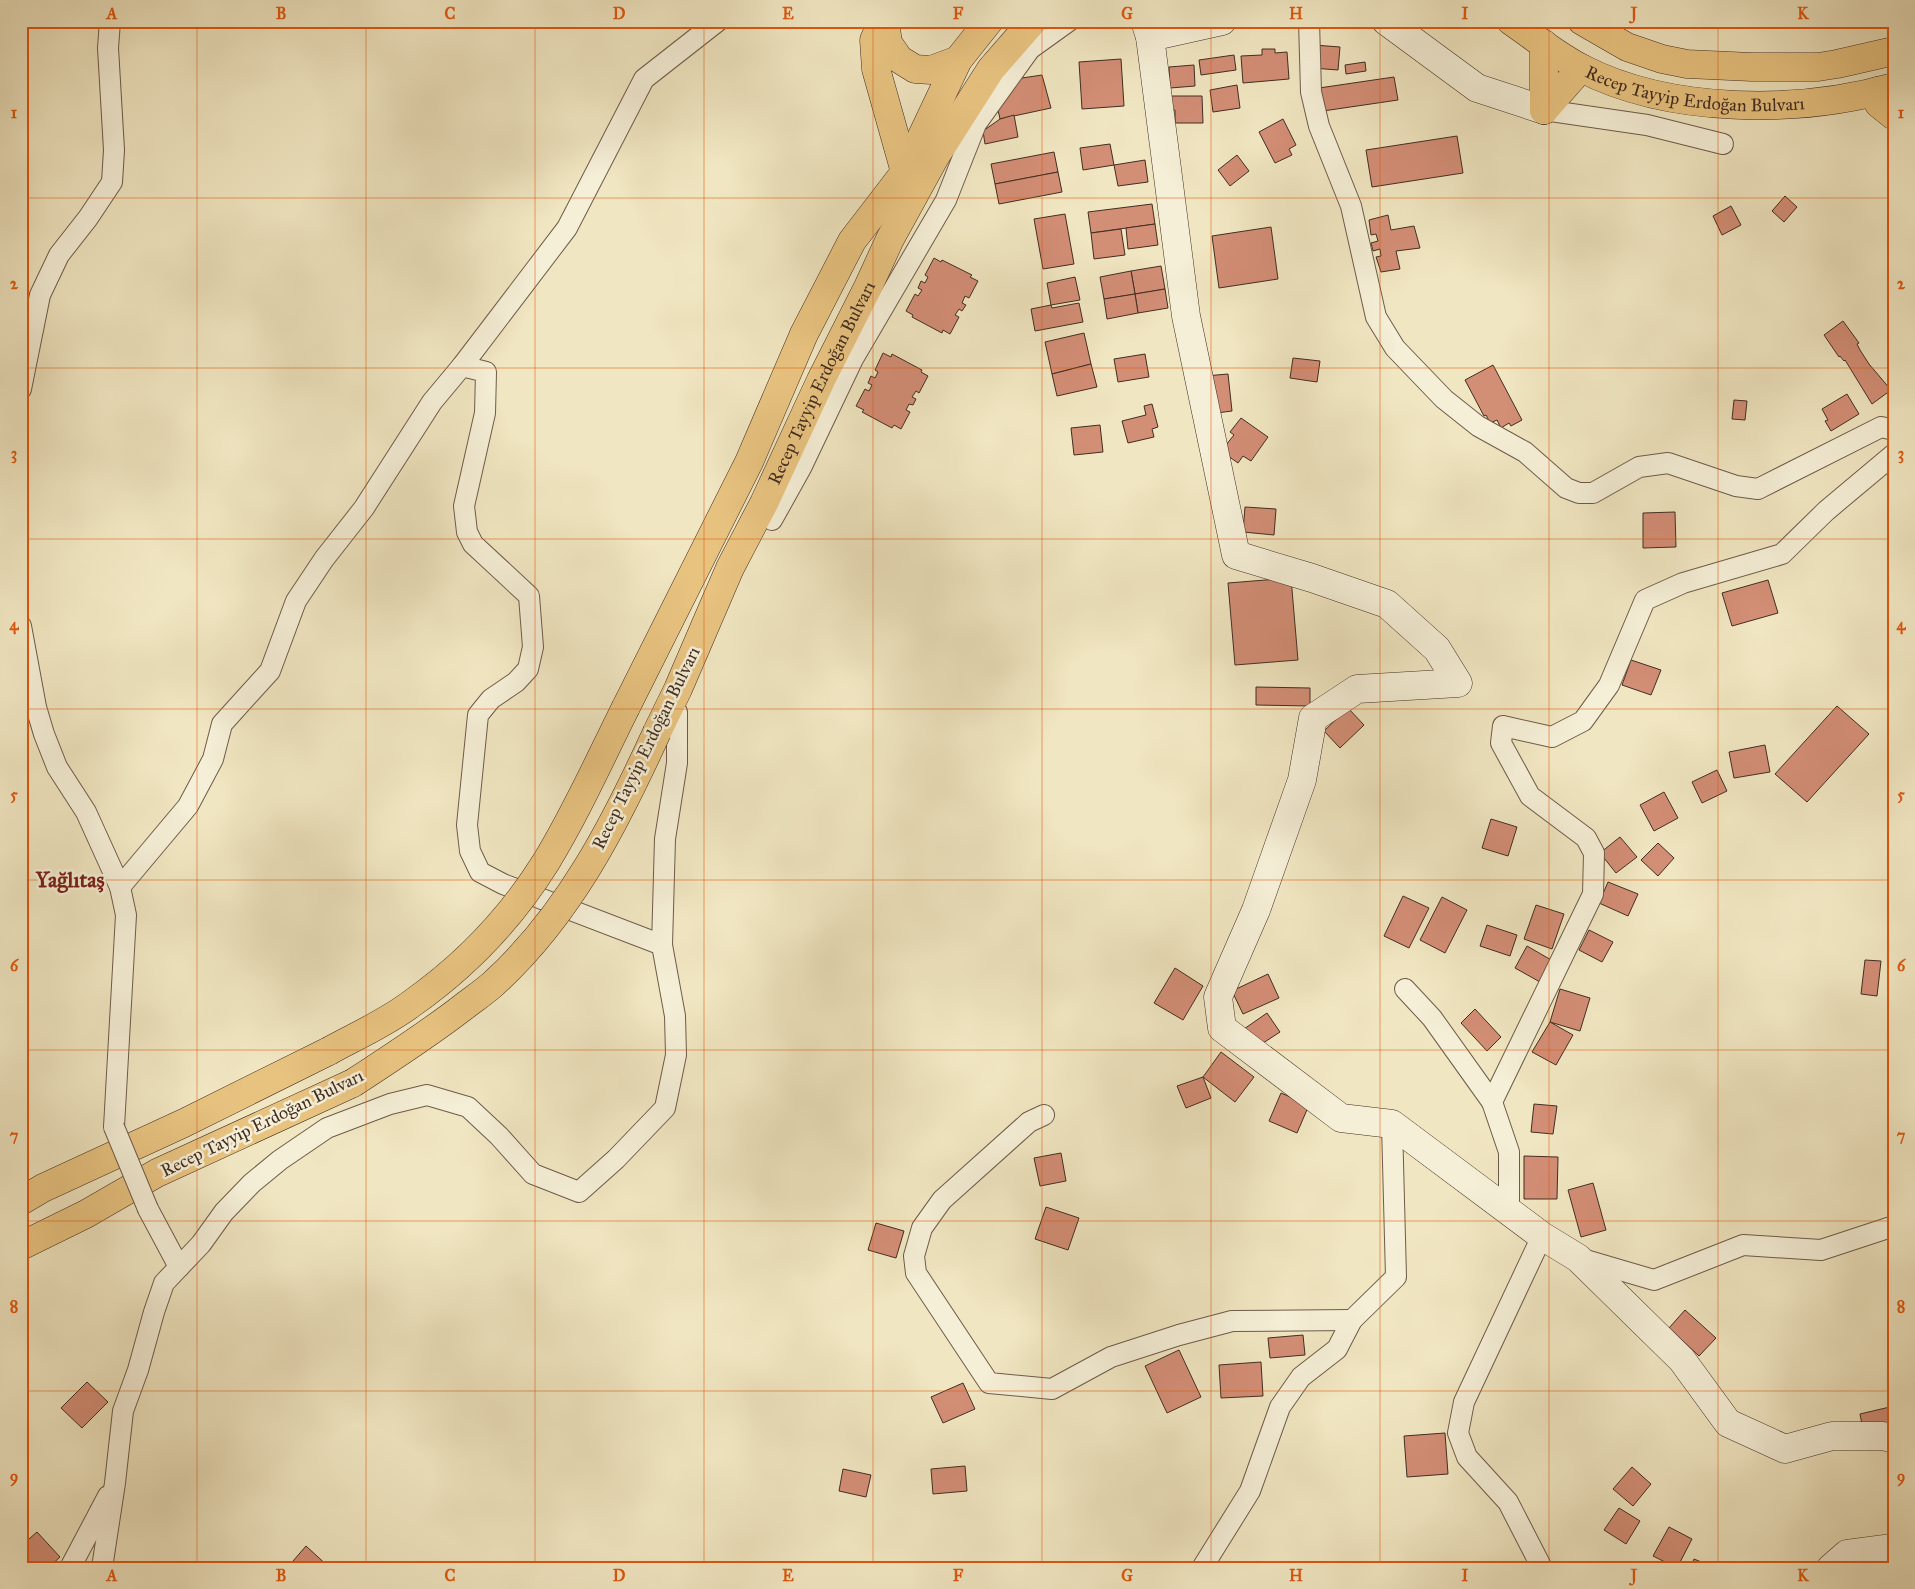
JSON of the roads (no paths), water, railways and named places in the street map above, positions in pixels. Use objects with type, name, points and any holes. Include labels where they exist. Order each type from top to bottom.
[{"type":"main road","points":[[884,21],[888,42],[899,58],[915,69],[931,70],[958,60]]},
{"type":"main road","points":[[884,21],[874,40],[876,69],[905,172]]},
{"type":"main road","name":"Recep Tayyip Erdoğan Bulvarı","points":[[21,1201],[43,1188],[184,1123],[329,1051],[409,1006],[456,969],[488,938],[519,901],[546,862],[583,795],[749,462],[804,334],[852,241],[905,172],[958,60],[989,21]]},
{"type":"main road","name":"Recep Tayyip Erdoğan Bulvarı","points":[[21,1246],[86,1214],[157,1173],[353,1083],[423,1037],[492,985],[540,936],[578,884],[627,798],[678,690],[730,568],[764,503],[821,380],[894,232],[935,157],[991,69],[1033,21]]},
{"type":"main road","name":"Recep Tayyip Erdoğan Bulvarı","points":[[1511,21],[1581,68],[1622,85],[1700,102],[1734,104],[1812,103],[1885,89]]},
{"type":"main road","name":"Recep Tayyip Erdoğan Bulvarı","points":[[1582,21],[1626,47],[1662,59],[1687,64],[1752,67],[1818,66],[1836,64],[1894,51]]},
{"type":"main road","points":[[1544,44],[1544,110]]},
{"type":"main road","points":[[1544,110],[1581,68]]},
{"type":"main road","points":[[1885,89],[1880,104],[1894,116]]},
{"type":"street","points":[[21,390],[40,295],[59,254],[88,218],[112,182],[114,150],[108,48],[110,21]]},
{"type":"street","points":[[120,887],[188,806],[213,759],[222,724],[270,672],[296,601],[324,559],[364,508],[432,402],[462,366],[567,228],[644,79],[718,21]]},
{"type":"street","points":[[772,520],[801,468],[853,359],[946,200],[976,124],[1030,49],[1069,21]]},
{"type":"street","points":[[1222,21],[1151,27],[1186,316],[1236,555],[1312,578],[1387,604],[1437,649],[1458,683],[1357,689],[1313,718],[1302,780],[1256,910],[1218,997],[1222,1028],[1341,1118],[1392,1124],[1542,1236],[1578,1258],[1682,1360],[1728,1423],[1785,1449],[1832,1436],[1883,1436],[1894,1439]]},
{"type":"street","points":[[1309,21],[1311,92],[1319,126],[1351,206],[1376,317],[1395,348],[1444,399],[1478,426],[1525,452],[1566,488],[1579,493],[1593,493],[1639,467],[1668,462],[1736,486],[1758,490],[1881,427],[1894,430]]},
{"type":"street","points":[[1386,21],[1477,88],[1544,110],[1647,125],[1722,144]]},
{"type":"street","points":[[462,366],[486,372],[485,413],[464,506],[467,532],[473,544],[529,596],[533,647],[528,669],[516,682],[491,700],[478,715],[466,825],[470,851],[480,872],[503,884],[662,945]]},
{"type":"street","points":[[1492,1102],[1593,894],[1594,878],[1594,853],[1586,838],[1530,796],[1501,743],[1502,726],[1552,737],[1583,721],[1609,685],[1645,600],[1683,583],[1782,554],[1826,511],[1894,454]]},
{"type":"street","points":[[21,626],[36,708],[44,734],[57,767],[86,812],[120,887],[126,915],[114,1127],[148,1209],[179,1267]]},
{"type":"street","points":[[102,1568],[115,1483],[123,1411],[138,1370],[164,1283],[201,1244],[230,1206],[252,1183],[280,1160],[327,1128],[390,1104],[427,1095],[468,1107],[499,1136],[533,1174],[579,1192],[616,1159],[665,1108],[676,1055],[675,1016],[662,945],[665,839],[677,763],[677,712]]},
{"type":"street","points":[[1405,989],[1432,1018],[1492,1102],[1510,1152],[1510,1212]]},
{"type":"street","points":[[1044,1115],[1029,1122],[942,1200],[922,1228],[914,1256],[916,1273],[989,1383],[1052,1389],[1111,1357],[1179,1335],[1232,1321],[1352,1320]]},
{"type":"street","points":[[1202,1568],[1250,1491],[1280,1407],[1301,1377],[1337,1349],[1352,1320],[1396,1278],[1392,1124]]},
{"type":"street","points":[[1578,1258],[1654,1280],[1743,1245],[1820,1250],[1894,1226]]},
{"type":"street","points":[[1542,1236],[1464,1402],[1458,1433],[1467,1457],[1508,1502],[1542,1568]]},
{"type":"street","points":[[70,1568],[115,1483]]},
{"type":"street","points":[[1831,1568],[1846,1554],[1885,1549],[1894,1550]]},
{"type":"district","name":"Yağlıtaş","points":[[70,879]]}]
